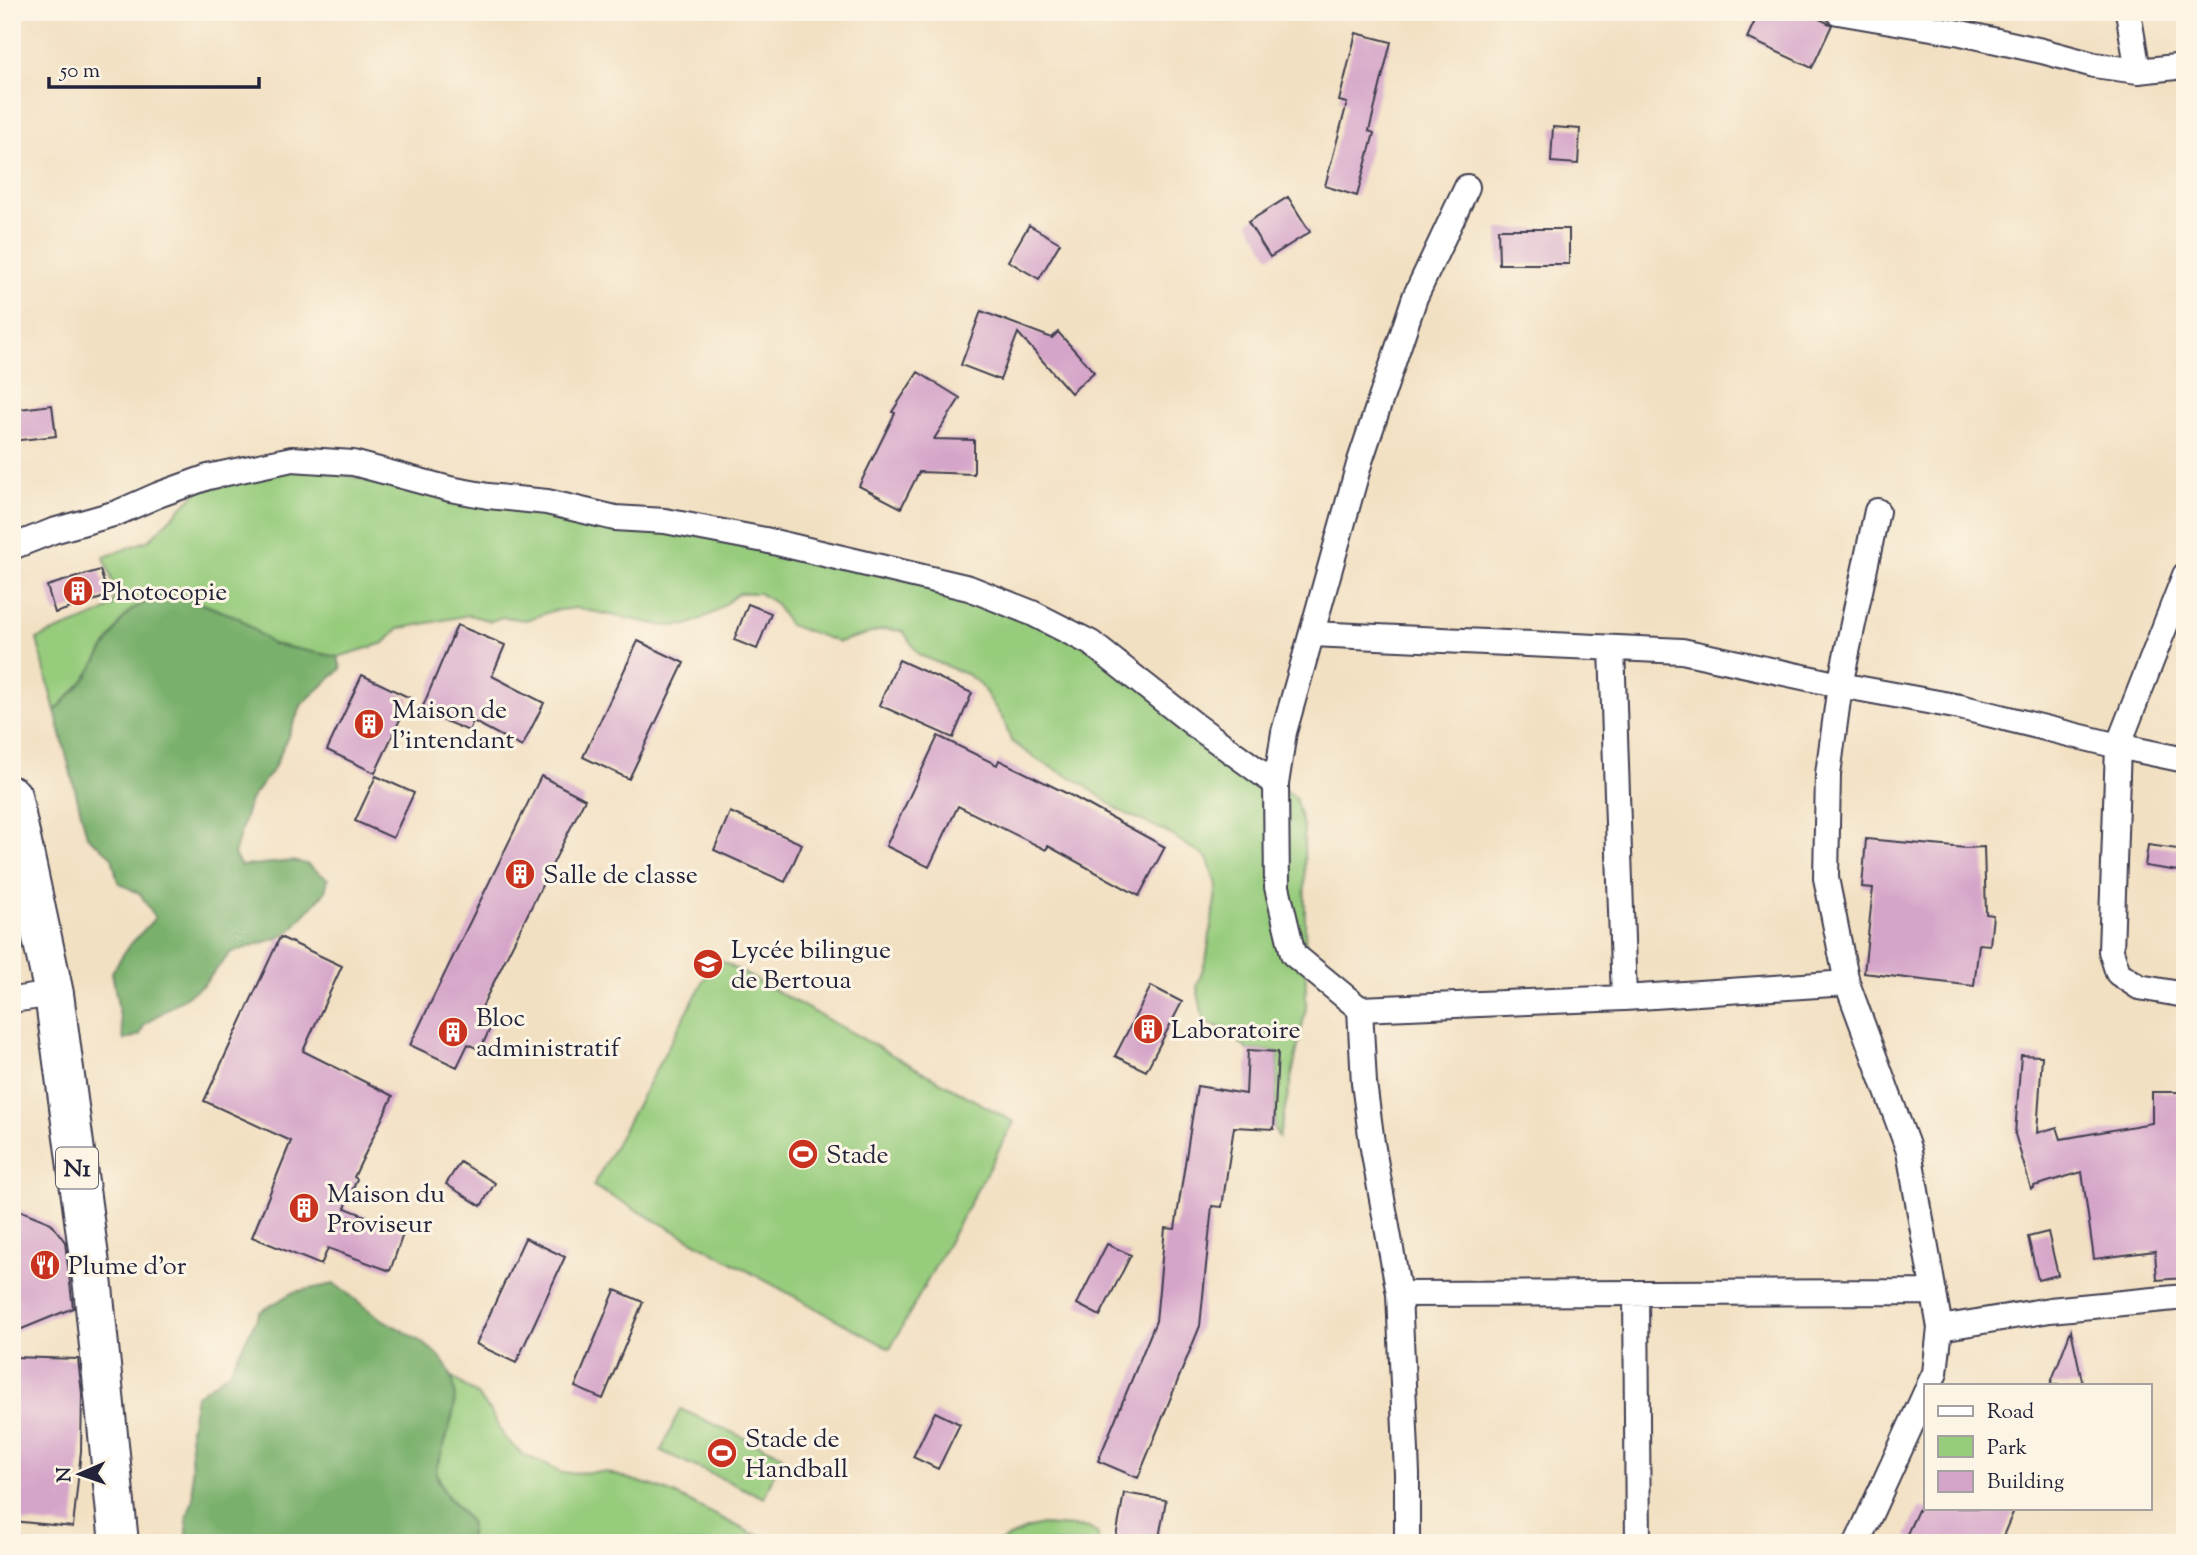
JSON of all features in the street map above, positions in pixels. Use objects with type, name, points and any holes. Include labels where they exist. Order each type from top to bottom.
[{"type":"highway","name":"N1","points":[[12,796],[54,995],[93,1287],[119,1543]]},
{"type":"street","points":[[1838,12],[1961,33],[2094,65],[2138,71],[2185,66]]},
{"type":"street","points":[[2128,12],[2138,71]]},
{"type":"street","points":[[1467,187],[1415,297],[1360,461],[1284,732],[1276,784],[1277,887],[1293,954],[1360,1009],[1624,998],[1847,983]]},
{"type":"street","points":[[12,547],[53,531],[117,513],[208,477],[292,459],[353,463],[450,489],[547,502],[615,518],[666,521],[765,540],[969,588],[1031,613],[1091,643],[1195,725],[1276,784]]},
{"type":"street","points":[[1877,511],[1840,685],[1828,774],[1826,878],[1847,983],[1909,1151],[1940,1328],[1935,1373],[1930,1384]]},
{"type":"street","points":[[2185,575],[2118,746],[2110,951],[2118,973],[2139,987],[2185,995]]},
{"type":"street","points":[[1312,634],[1682,651],[1840,685],[1960,707],[2185,760]]},
{"type":"street","points":[[1612,648],[1624,998]]},
{"type":"street","points":[[12,1000],[54,995]]},
{"type":"street","points":[[1360,1009],[1367,1107],[1399,1294],[1406,1462],[1406,1543]]},
{"type":"street","points":[[1399,1294],[1934,1292]]},
{"type":"street","points":[[1636,1294],[1638,1543]]},
{"type":"street","points":[[1940,1328],[2050,1310],[2185,1297]]},
{"type":"street","points":[[1857,1543],[1924,1396]]},
{"type":"green space","points":[[295,464],[403,488],[579,507],[973,594],[1075,637],[1244,766],[1295,797],[1304,830],[1306,1008],[1279,1137],[1274,1129],[1278,1052],[1248,1050],[1224,1029],[1204,1022],[1197,987],[1207,956],[1217,885],[1207,858],[1165,831],[1120,811],[1080,782],[1039,761],[1011,741],[1004,721],[980,684],[968,675],[919,655],[903,631],[885,629],[839,642],[789,625],[776,604],[759,593],[739,593],[715,612],[688,625],[665,626],[576,608],[552,611],[526,620],[502,617],[491,621],[469,615],[398,629],[384,643],[338,657],[272,644],[239,618],[182,596],[122,620],[86,678],[55,711],[37,639],[113,606],[115,589],[104,557],[149,540],[199,490]]},
{"type":"green space","points":[[182,596],[239,618],[272,644],[338,657],[341,669],[302,704],[274,768],[250,800],[234,855],[241,866],[293,861],[306,864],[328,879],[325,892],[290,931],[280,937],[230,953],[203,985],[144,1025],[140,1035],[124,1040],[112,972],[127,948],[155,918],[141,895],[118,882],[112,857],[87,836],[55,711],[86,678],[122,620],[132,609],[156,597]]},
{"type":"green space","name":"Stade","points":[[716,958],[1014,1122],[890,1349],[593,1186]]},
{"type":"green space","points":[[334,1284],[377,1316],[434,1352],[450,1373],[455,1403],[436,1470],[444,1492],[471,1523],[469,1543],[187,1543],[187,1517],[193,1499],[190,1429],[196,1396],[229,1372],[260,1312],[294,1292]]},
{"type":"green space","points":[[450,1375],[478,1396],[491,1412],[504,1437],[523,1455],[561,1473],[605,1472],[656,1487],[751,1533],[789,1543],[469,1543],[471,1523],[445,1493],[436,1470],[453,1414],[454,1388]]},
{"type":"green space","name":"Stade de Handball","points":[[680,1409],[782,1455],[764,1498],[661,1451]]},
{"type":"green space","points":[[1042,1525],[1089,1528],[1098,1534],[1098,1543],[998,1543],[1026,1529]]},
{"type":"building","points":[[1759,12],[1805,12],[1832,25],[1812,68],[1747,38]]},
{"type":"building","points":[[1356,33],[1391,42],[1369,131],[1374,133],[1357,196],[1325,186],[1347,103],[1339,101]]},
{"type":"building","points":[[1553,127],[1580,129],[1578,164],[1551,162]]},
{"type":"building","points":[[1288,197],[1310,232],[1270,257],[1248,222]]},
{"type":"building","points":[[1029,225],[1060,243],[1039,279],[1008,261]]},
{"type":"building","points":[[1498,229],[1569,229],[1569,264],[1499,264]]},
{"type":"building","points":[[981,311],[1052,338],[1058,332],[1094,372],[1071,393],[1018,333],[1000,380],[961,365]]},
{"type":"building","points":[[918,372],[960,398],[934,439],[974,440],[974,474],[919,472],[901,508],[859,486],[895,413],[892,412]]},
{"type":"building","points":[[52,405],[56,436],[12,441],[12,410]]},
{"type":"building","name":"Photocopie","points":[[100,570],[108,596],[55,613],[47,586]]},
{"type":"building","points":[[748,604],[771,613],[757,649],[734,640]]},
{"type":"building","points":[[457,625],[505,645],[492,676],[544,703],[522,747],[473,721],[469,731],[421,711]]},
{"type":"building","points":[[638,641],[684,663],[629,779],[583,757]]},
{"type":"building","points":[[899,660],[972,693],[953,738],[879,705]]},
{"type":"building","name":"Maison de l'intendant","points":[[362,675],[410,698],[375,773],[327,750]]},
{"type":"building","points":[[938,736],[997,765],[999,760],[1165,847],[1139,896],[1048,846],[1046,850],[958,806],[929,867],[886,846]]},
{"type":"building","points":[[376,776],[414,793],[393,838],[355,821]]},
{"type":"building","name":"Salle de classe","points":[[541,776],[585,799],[486,998],[480,1013],[494,1020],[480,1050],[468,1044],[457,1067],[410,1045]]},
{"type":"building","points":[[730,812],[802,844],[785,882],[714,850]]},
{"type":"building","points":[[1866,839],[1966,848],[1984,847],[1986,914],[1993,915],[1990,945],[1979,944],[1974,986],[1864,973],[1873,888],[1862,887]]},
{"type":"building","points":[[2148,845],[2185,850],[2185,872],[2145,866]]},
{"type":"building","points":[[280,937],[342,966],[303,1051],[393,1096],[354,1177],[357,1179],[345,1208],[404,1231],[390,1271],[328,1248],[321,1265],[252,1237],[291,1141],[204,1101]]},
{"type":"building","name":"Laboratoire","points":[[1151,986],[1182,1002],[1146,1071],[1115,1056]]},
{"type":"building","points":[[1248,1050],[1278,1052],[1274,1129],[1234,1127],[1222,1207],[1212,1206],[1200,1326],[1138,1478],[1098,1461],[1156,1321],[1165,1228],[1175,1229],[1197,1086],[1246,1094]]},
{"type":"building","points":[[2021,1055],[2042,1056],[2037,1133],[2057,1127],[2061,1139],[2152,1123],[2152,1092],[2185,1092],[2185,1278],[2157,1280],[2155,1251],[2094,1259],[2082,1172],[2031,1189],[2015,1134]]},
{"type":"building","points":[[460,1162],[495,1183],[481,1206],[446,1184]]},
{"type":"building","name":"Plume d'or","points":[[12,1207],[51,1223],[65,1242],[73,1308],[12,1333]]},
{"type":"building","points":[[2048,1232],[2058,1275],[2038,1280],[2028,1237]]},
{"type":"building","points":[[525,1238],[565,1257],[516,1363],[476,1344]]},
{"type":"building","points":[[1107,1244],[1131,1255],[1100,1316],[1077,1304]]},
{"type":"building","points":[[615,1290],[643,1302],[603,1399],[575,1387]]},
{"type":"building","points":[[2071,1330],[2083,1384],[2050,1384]]},
{"type":"building","points":[[12,1357],[78,1359],[82,1394],[81,1451],[73,1527],[12,1521]]},
{"type":"building","points":[[935,1412],[960,1424],[938,1469],[913,1457]]},
{"type":"building","points":[[1124,1493],[1166,1500],[1158,1543],[1115,1543]]},
{"type":"building","points":[[1919,1508],[2014,1510],[2000,1543],[1920,1543],[1906,1536]]},
{"type":"place","name":"Photocopie","points":[[78,591]]},
{"type":"place","name":"Maison de l'intendant","points":[[369,724]]},
{"type":"place","name":"Salle de classe","points":[[520,874]]},
{"type":"place","name":"Lycée bilingue de Bertoua","points":[[708,964]]},
{"type":"place","name":"Laboratoire","points":[[1148,1029]]},
{"type":"place","name":"Bloc administratif","points":[[453,1032]]},
{"type":"place","name":"Stade","points":[[803,1154]]},
{"type":"place","name":"Maison du Proviseur","points":[[304,1208]]},
{"type":"place","name":"Plume d'or","points":[[45,1265]]},
{"type":"place","name":"Stade de Handball","points":[[722,1453]]}]
